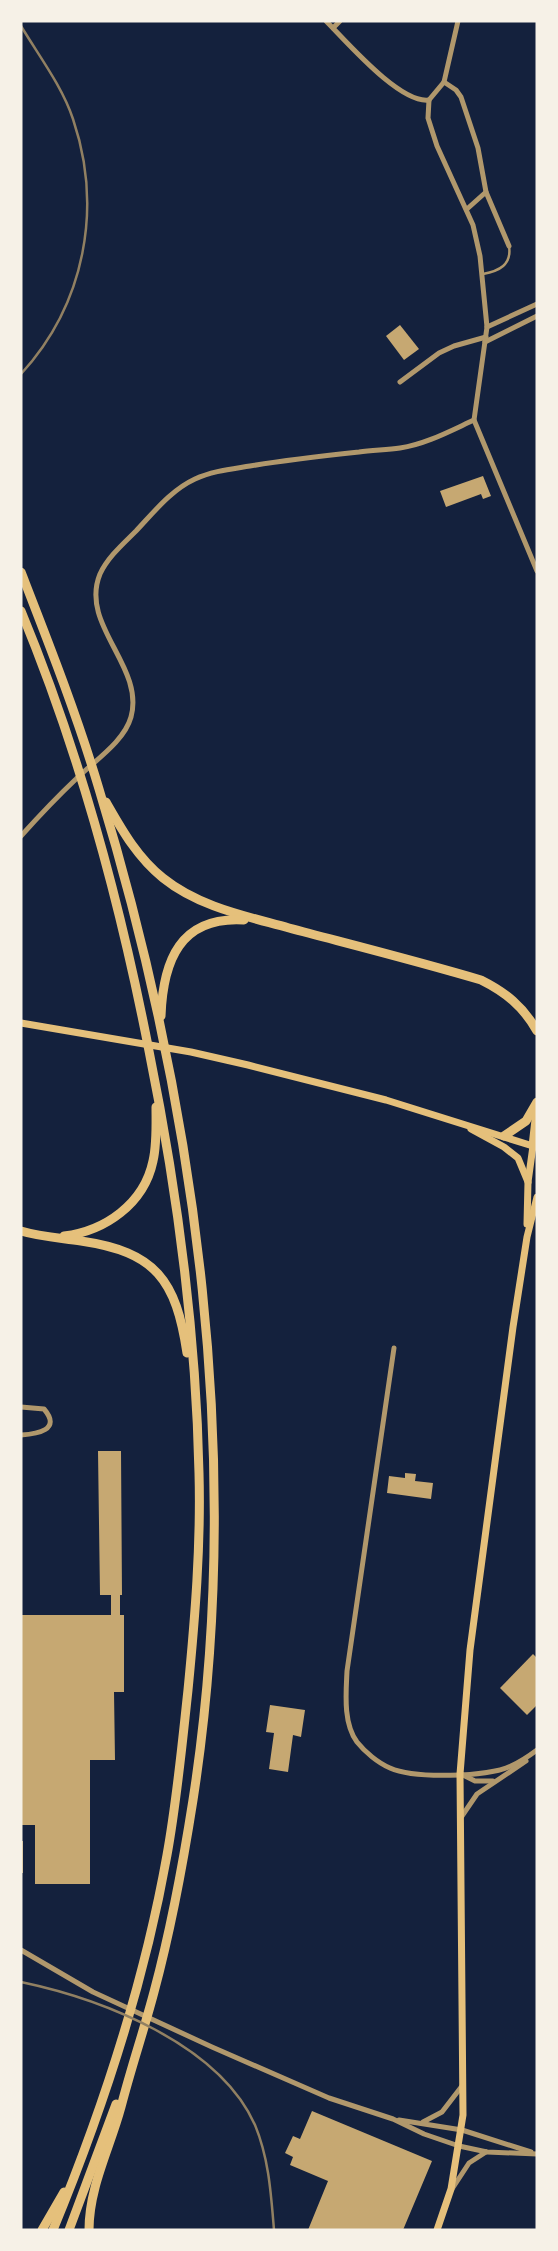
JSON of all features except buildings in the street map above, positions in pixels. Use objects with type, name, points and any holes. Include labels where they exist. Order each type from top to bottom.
[{"type":"highway","points":[[21,572],[79,726],[100,791],[159,1015],[199,1266],[214,1456],[214,1549],[207,1680],[201,1743],[183,1856],[153,1996],[114,2130],[92,2196],[89,2230]]},
{"type":"highway","points":[[21,610],[39,654],[88,805],[110,883],[142,1011],[180,1235],[196,1408],[200,1476],[193,1638],[178,1783],[168,1847],[122,2044],[78,2171],[53,2230]]},
{"type":"highway","points":[[100,791],[134,848],[164,879],[194,898],[258,920],[480,980],[501,990],[512,999],[524,1010],[537,1031]]},
{"type":"highway","points":[[159,1015],[166,970],[172,957],[185,940],[202,927],[224,920],[258,920]]},
{"type":"highway","points":[[51,1238],[86,1232],[106,1224],[120,1214],[138,1196],[150,1174],[154,1160],[158,1100]]},
{"type":"highway","points":[[504,1136],[526,1121],[537,1102]]},
{"type":"highway","points":[[535,1146],[537,1111]]},
{"type":"highway","points":[[21,1231],[51,1238],[105,1245],[126,1251],[148,1263],[160,1276],[175,1301],[196,1408]]},
{"type":"highway","points":[[68,2230],[135,2053]]},
{"type":"highway","points":[[42,2230],[78,2171]]},
{"type":"main road","points":[[21,1023],[191,1052],[386,1100],[535,1146],[528,1182],[527,1237]]},
{"type":"main road","points":[[460,1123],[504,1147],[518,1158],[528,1182]]},
{"type":"main road","points":[[437,2230],[451,2189],[462,2130],[464,2084],[460,1774],[470,1650],[527,1237],[537,1197]]},
{"type":"street","points":[[326,21],[392,84],[415,100],[429,100]]},
{"type":"street","points":[[333,28],[340,21]]},
{"type":"street","points":[[458,21],[444,82],[429,100],[428,118],[432,132],[467,210],[477,239],[483,274],[487,328],[474,420],[537,571]]},
{"type":"street","points":[[444,82],[456,90],[461,97],[478,148],[486,192],[508,246]]},
{"type":"street","points":[[467,210],[486,192]]},
{"type":"street","points":[[487,328],[537,304]]},
{"type":"street","points":[[400,382],[440,353],[454,346],[486,340],[537,316]]},
{"type":"street","points":[[21,836],[70,784],[115,742],[131,719],[132,702],[128,677],[102,623],[97,588],[100,574],[112,555],[168,498],[185,484],[207,474],[282,461],[401,448],[432,439],[474,420]]},
{"type":"street","points":[[394,1348],[347,1671],[346,1702],[348,1718],[356,1741],[372,1757],[390,1768],[410,1774],[492,1772],[511,1766],[537,1750]]},
{"type":"street","points":[[21,1407],[44,1409],[49,1415],[50,1423],[46,1430],[38,1434],[21,1435]]},
{"type":"street","points":[[462,1816],[474,1797],[494,1781],[521,1765],[537,1750]]},
{"type":"street","points":[[460,1774],[475,1781],[494,1781]]},
{"type":"street","points":[[21,1950],[78,1984],[323,2095],[393,2119],[424,2134],[459,2146],[486,2152],[537,2154]]},
{"type":"street","points":[[423,2122],[442,2112],[464,2084]]},
{"type":"street","points":[[393,2119],[423,2122],[462,2130],[537,2154]]},
{"type":"street","points":[[451,2189],[469,2163],[486,2152]]},
{"type":"lane","points":[[483,274],[496,272],[504,266],[510,255],[508,246]]},
{"type":"railway","points":[[21,26],[56,83],[73,119],[82,153],[87,187],[87,220],[82,254],[73,286],[60,317],[43,347],[21,374]]},
{"type":"railway","points":[[21,1982],[87,2000],[121,2013],[155,2030],[186,2049],[215,2071],[238,2096],[255,2125],[260,2138],[270,2190],[274,2230]]}]
